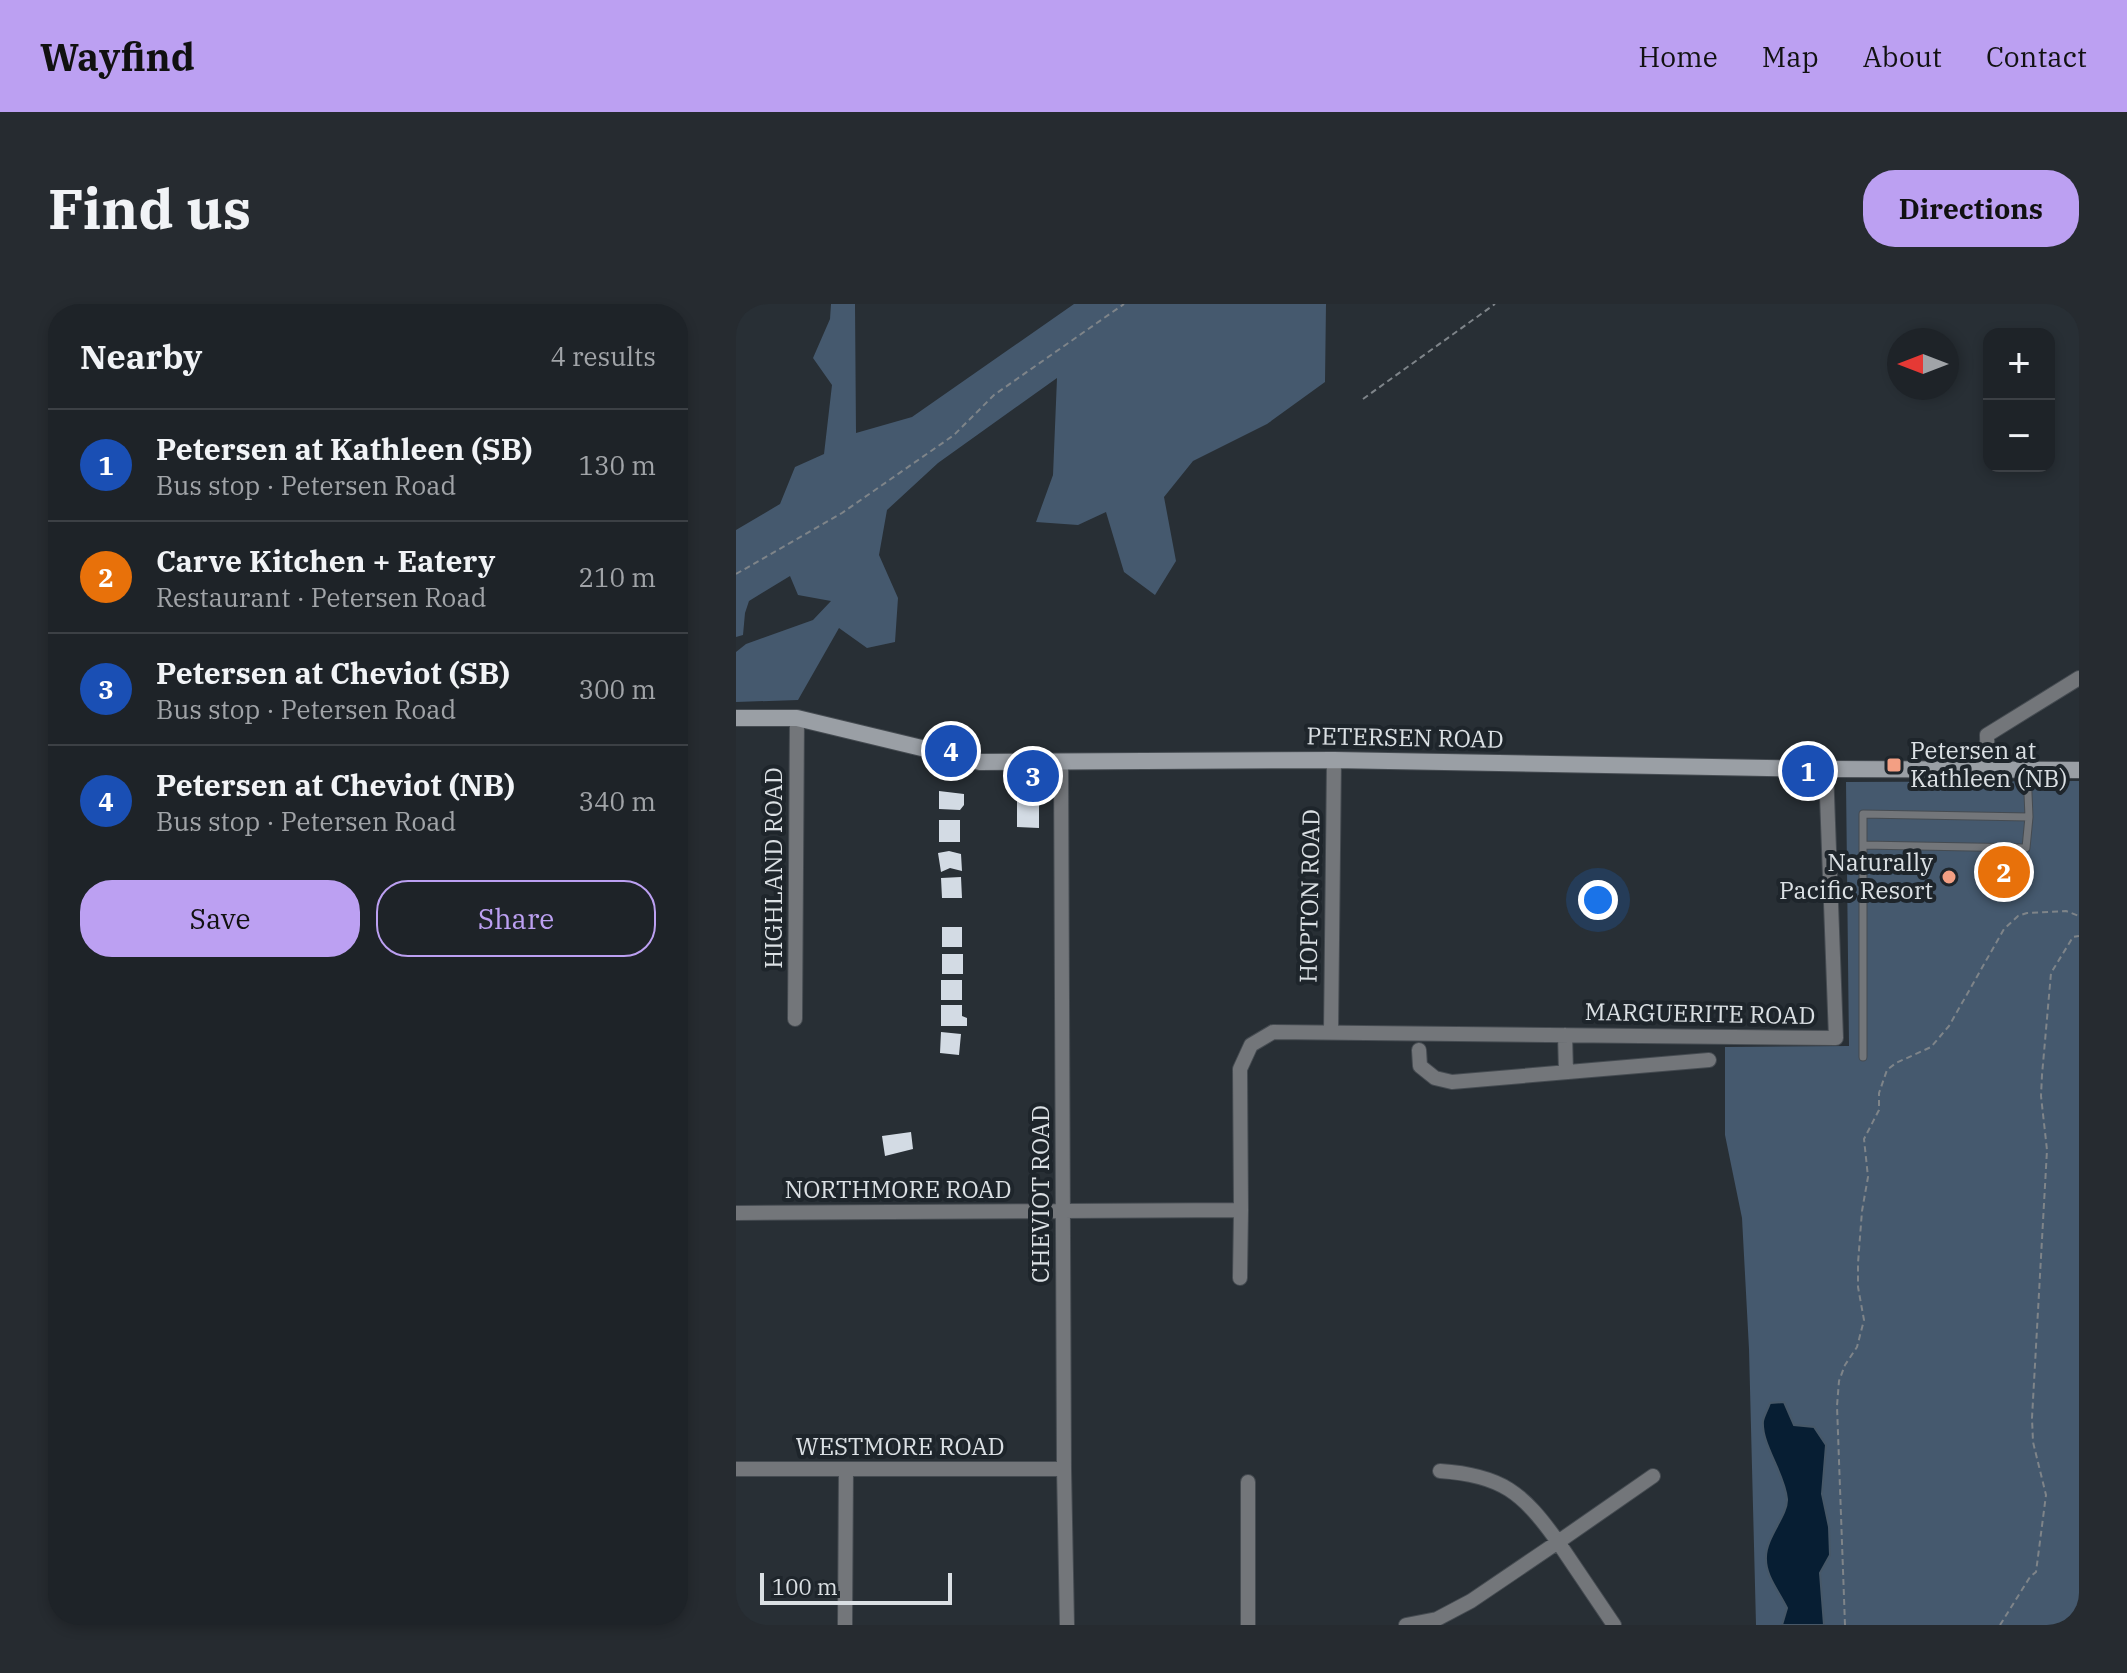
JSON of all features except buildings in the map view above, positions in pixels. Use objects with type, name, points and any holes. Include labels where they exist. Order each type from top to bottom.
[{"type":"street","points":[[1988,771],[1987,735],[2079,678]]},
{"type":"street","name":"PETERSEN ROAD","points":[[736,718],[797,718],[980,762],[1334,760],[2079,770]]},
{"type":"street","name":"HIGHLAND ROAD","points":[[795,1019],[797,718]]},
{"type":"street","name":"HOPTON ROAD","points":[[1331,1032],[1334,760]]},
{"type":"street","name":"CHEVIOT ROAD","points":[[1061,762],[1067,1625]]},
{"type":"street","name":"MARGUERITE ROAD","points":[[1331,1032],[1836,1038],[1826,769]]},
{"type":"street","points":[[1240,1278],[1240,1069],[1251,1045],[1273,1032],[1331,1032]]},
{"type":"street","name":"MARGUERITE ROAD","points":[[1565,1035],[1566,1072]]},
{"type":"street","name":"MARGUERITE ROAD","points":[[1419,1050],[1420,1066],[1435,1078],[1452,1082],[1709,1060]]},
{"type":"street","name":"NORTHMORE ROAD","points":[[736,1213],[1241,1210]]},
{"type":"street","name":"WESTMORE ROAD","points":[[736,1469],[1064,1469]]},
{"type":"street","points":[[845,1625],[846,1470]]},
{"type":"street","points":[[1440,1471],[1473,1473],[1502,1484],[1535,1510],[1614,1625]]},
{"type":"street","points":[[1406,1625],[1437,1619],[1471,1601],[1653,1476]]},
{"type":"street","points":[[1248,1482],[1248,1625]]},
{"type":"lane","points":[[1863,845],[2026,848],[2029,817],[2027,770]]},
{"type":"lane","points":[[1863,1057],[1863,814],[2029,817]]},
{"type":"path","points":[[736,574],[842,513],[954,435],[994,395],[1124,304]]},
{"type":"path","points":[[1363,399],[1495,304]]},
{"type":"path","points":[[1845,1625],[1837,1406],[1839,1381],[1857,1347],[1864,1320],[1858,1287],[1858,1263],[1868,1177],[1864,1139],[1879,1110],[1879,1093],[1887,1070],[1931,1047],[1949,1026],[2004,929],[2018,916],[2066,911],[2079,916]]},
{"type":"path","points":[[2000,1625],[2036,1572],[2046,1495],[2033,1442],[2032,1418],[2047,1150],[2041,1096],[2051,973],[2073,937],[2079,936]]},
{"type":"shaded area","points":[[831,304],[855,304],[856,433],[912,417],[1074,304],[1326,304],[1325,382],[1267,424],[1193,461],[1164,497],[1176,561],[1155,595],[1124,572],[1106,512],[1078,525],[1036,522],[1053,475],[1057,378],[938,463],[887,510],[879,555],[898,598],[895,642],[867,648],[839,628],[798,700],[736,702],[736,652],[746,644],[813,620],[831,601],[798,595],[790,576],[749,601],[743,635],[736,637],[736,530],[780,504],[795,467],[824,454],[832,385],[813,358],[830,319]]},
{"type":"shaded area","points":[[2079,781],[2079,1625],[1756,1625],[1749,1349],[1742,1218],[1725,1135],[1725,1047],[1849,1046],[1846,782]]},
{"type":"shaded area","points":[[1784,1402],[1794,1425],[1814,1427],[1826,1445],[1822,1494],[1829,1527],[1830,1555],[1820,1573],[1824,1625],[1782,1625],[1787,1608],[1766,1564],[1767,1549],[1787,1499],[1763,1430],[1763,1421],[1770,1403]]},
{"type":"place","name":"Petersen at Cheviot (NB)","points":[[951,751]]},
{"type":"place","name":"Petersen at Kathleen (NB)","points":[[1894,765]]},
{"type":"place","name":"Petersen at Kathleen (SB)","points":[[1808,771]]},
{"type":"place","name":"Petersen at Cheviot (SB)","points":[[1033,776]]},
{"type":"place","name":"Carve Kitchen + Eatery","points":[[2004,872]]},
{"type":"place","name":"Naturally Pacific Resort","points":[[1949,877]]}]
